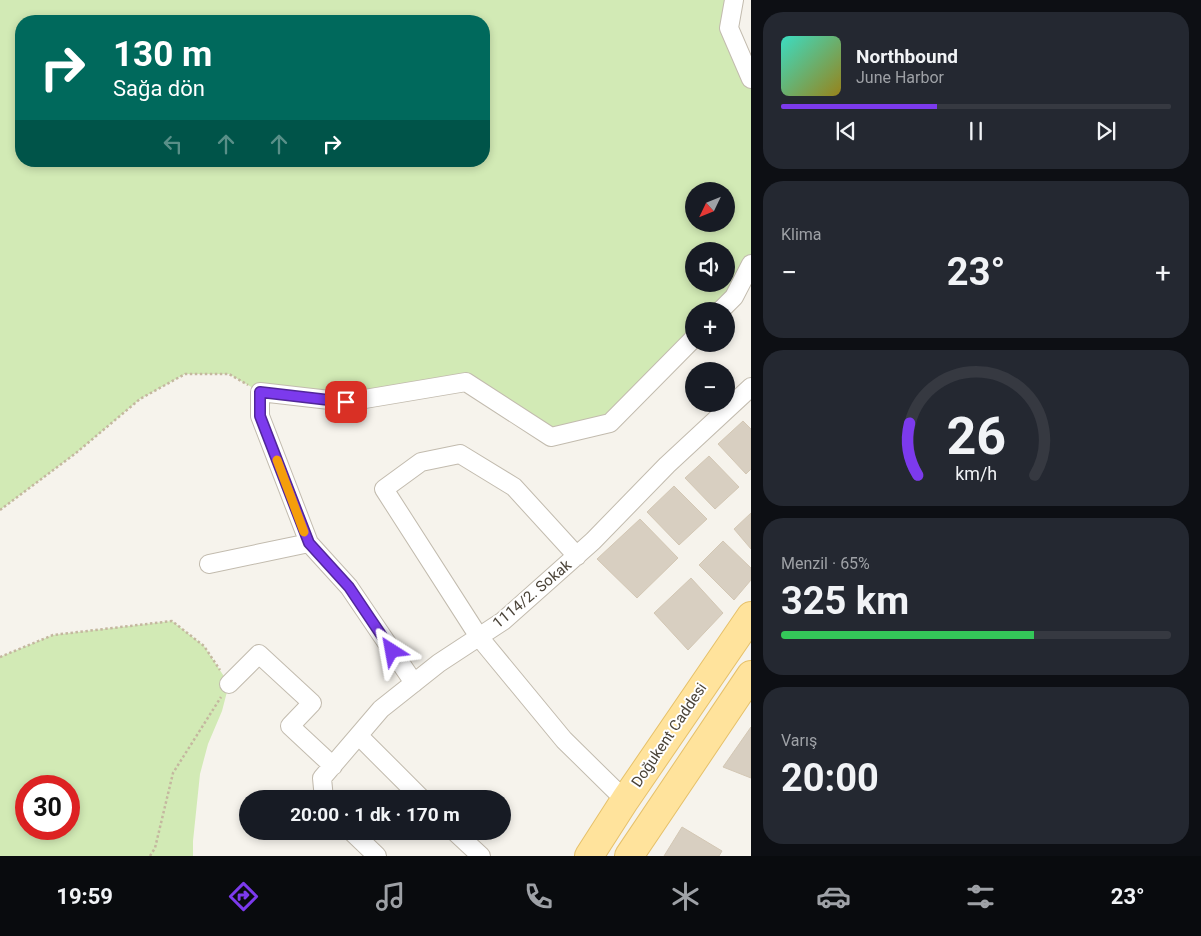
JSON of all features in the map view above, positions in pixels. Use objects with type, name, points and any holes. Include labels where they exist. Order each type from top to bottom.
[{"type":"main road","name":"Doğukent Caddesi","points":[[590,856],[625,800],[751,616]]},
{"type":"main road","points":[[629,856],[751,675]]},
{"type":"street","points":[[734,0],[729,28],[751,79]]},
{"type":"street","points":[[729,302],[734,297],[751,264]]},
{"type":"street","points":[[414,683],[349,587],[309,543],[260,416],[260,392],[346,402],[466,382],[551,436],[610,423],[685,347]]},
{"type":"street","name":"1114/2. Sokak","points":[[323,790],[322,778],[381,709],[439,663],[503,621],[577,556],[667,465],[751,387]]},
{"type":"street","points":[[577,556],[514,487],[460,454],[421,462],[384,489],[479,637],[564,740],[625,800]]},
{"type":"street","points":[[209,564],[309,543]]},
{"type":"street","points":[[229,684],[258,654],[312,703],[290,726],[332,766]]},
{"type":"street","points":[[359,736],[413,790]]},
{"type":"street","points":[[360,840],[377,856]]},
{"type":"street","points":[[464,840],[481,856]]},
{"type":"path","points":[[0,510],[76,453],[140,399],[185,374],[229,374],[260,392]]},
{"type":"path","points":[[0,657],[54,635],[172,621],[204,646],[229,684],[173,773],[155,848],[150,856]]},
{"type":"green space","points":[[0,0],[734,0],[729,28],[751,79],[751,264],[735,288],[735,242],[685,242],[685,292],[733,292],[726,302],[685,302],[685,347],[610,423],[551,437],[466,382],[347,402],[260,392],[229,374],[185,374],[140,399],[76,453],[0,510]]},
{"type":"green space","points":[[172,621],[204,646],[229,684],[222,711],[208,744],[200,774],[193,856],[0,856],[0,657],[53,635]]},
{"type":"building","points":[[743,421],[751,429],[751,469],[746,474],[718,444]]},
{"type":"building","points":[[709,456],[739,487],[715,509],[685,478]]},
{"type":"building","points":[[674,486],[707,519],[679,545],[647,512]]},
{"type":"building","points":[[751,513],[751,549],[734,529]]},
{"type":"building","points":[[640,519],[678,558],[637,598],[597,559]]},
{"type":"building","points":[[723,541],[751,568],[751,580],[734,600],[699,565]]},
{"type":"building","points":[[691,578],[723,613],[688,650],[654,613]]},
{"type":"building","points":[[751,727],[751,778],[723,767]]},
{"type":"building","points":[[682,827],[722,851],[719,856],[664,856]]},
{"type":"slow traffic","points":[[277,460],[304,532]]},
{"type":"route","points":[[346,402],[260,392],[260,416],[309,543],[349,587],[392,651]]}]
